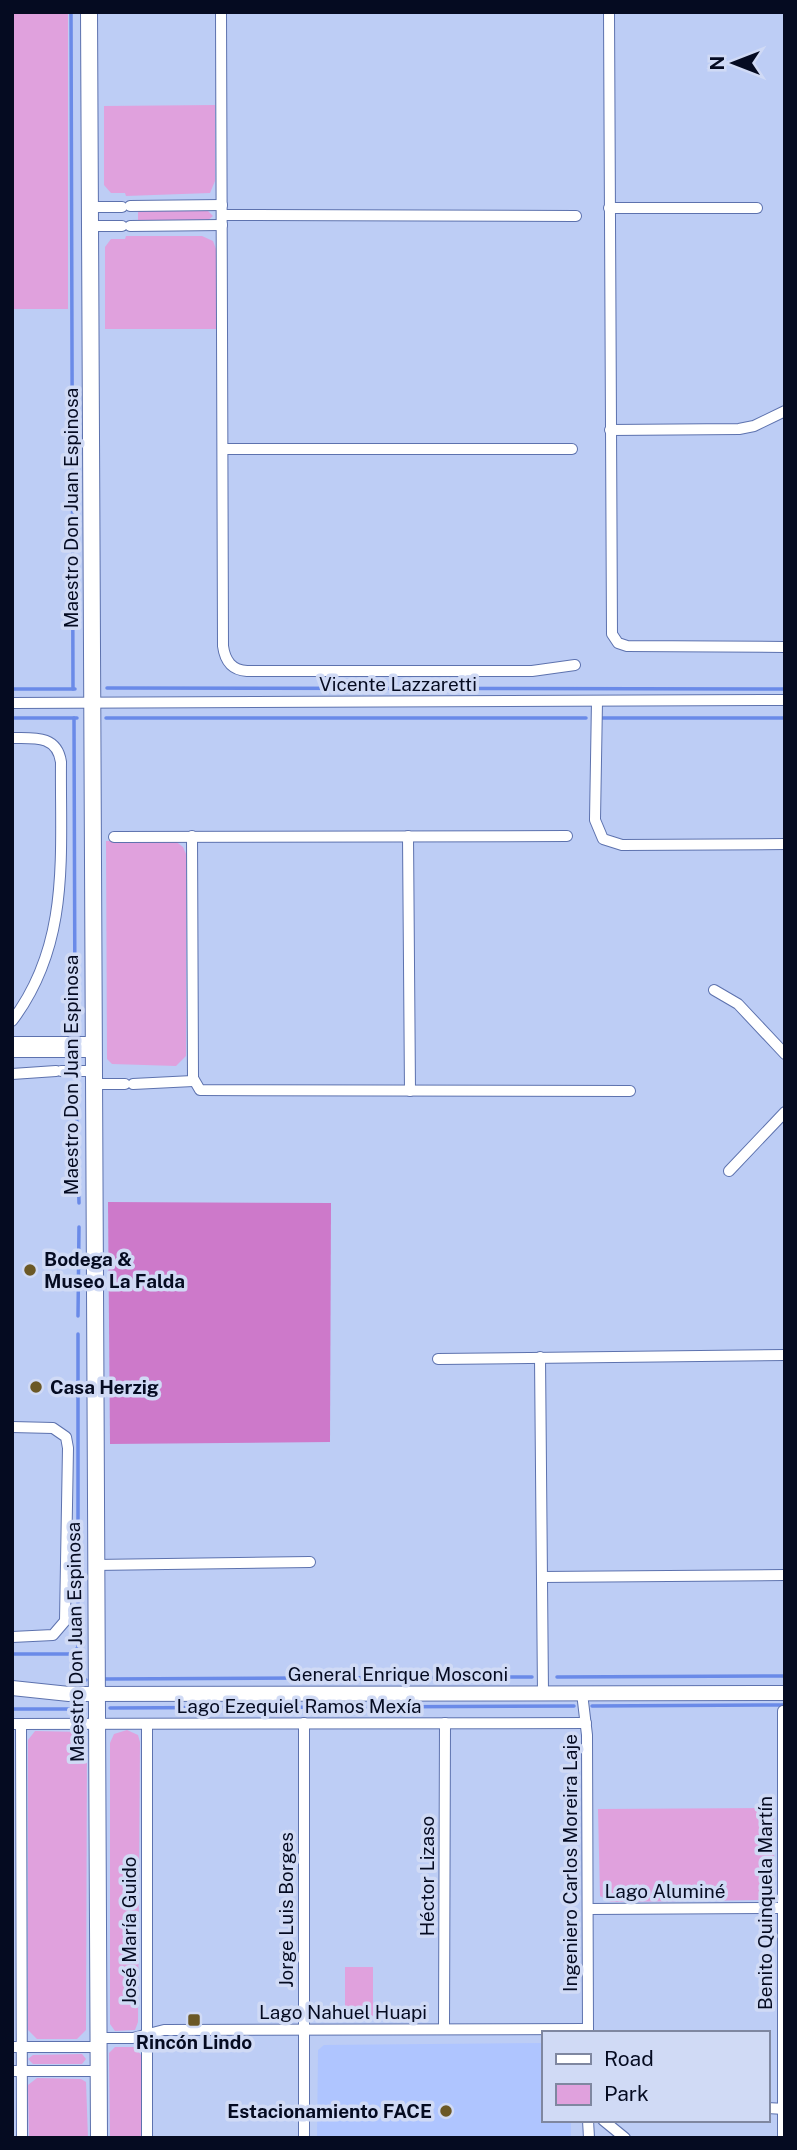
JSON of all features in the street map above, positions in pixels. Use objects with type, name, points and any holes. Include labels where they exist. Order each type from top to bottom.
[{"type":"main road","name":"Maestro Don Juan Espinosa","points":[[89,12],[94,1694],[97,1724],[99,2138]]},
{"type":"street","points":[[221,12],[224,651],[233,668],[247,671],[532,671],[575,665]]},
{"type":"street","points":[[609,12],[610,623],[614,639],[631,647],[785,647]]},
{"type":"street","points":[[90,207],[126,206],[222,215],[576,216]]},
{"type":"street","points":[[609,208],[757,208]]},
{"type":"street","points":[[90,226],[126,226],[222,215]]},
{"type":"street","points":[[610,430],[739,429],[754,426],[785,411]]},
{"type":"street","points":[[223,449],[572,449]]},
{"type":"street","points":[[597,701],[595,820],[603,839],[622,845],[785,844]]},
{"type":"street","name":"Vicente Lazzaretti","points":[[12,703],[785,701]]},
{"type":"street","points":[[12,738],[48,740],[58,749],[61,762],[56,925],[43,969],[12,1021]]},
{"type":"street","points":[[114,836],[567,836]]},
{"type":"street","points":[[192,836],[193,1081],[197,1088],[207,1091],[630,1091]]},
{"type":"street","points":[[408,836],[410,1091]]},
{"type":"street","points":[[714,990],[738,1004],[785,1054]]},
{"type":"street","points":[[12,1042],[92,1047]]},
{"type":"street","points":[[12,1052],[92,1047]]},
{"type":"street","points":[[12,1074],[59,1071],[129,1084],[193,1081]]},
{"type":"street","points":[[729,1171],[785,1112]]},
{"type":"street","points":[[438,1359],[785,1355]]},
{"type":"street","points":[[540,1357],[543,1693]]},
{"type":"street","points":[[12,1427],[53,1428],[66,1437],[68,1448],[65,1621],[52,1636],[12,1637]]},
{"type":"street","points":[[94,1564],[310,1562]]},
{"type":"street","points":[[542,1577],[785,1575]]},
{"type":"street","name":"General Enrique Mosconi","points":[[12,1688],[94,1694],[785,1693]]},
{"type":"street","name":"Ingeniero Carlos Moreira Laje","points":[[582,1693],[586,1723],[588,2031]]},
{"type":"street","name":"Benito Quinquela Martín","points":[[783,2138],[784,1718]]},
{"type":"street","name":"Jorge Luis Borges","points":[[304,1723],[304,2138]]},
{"type":"street","name":"Héctor Lizaso","points":[[444,2029],[445,1723]]},
{"type":"street","name":"Lago Ezequiel Ramos Mexía","points":[[17,1724],[586,1723]]},
{"type":"street","points":[[17,1724],[17,2071],[22,2138]]},
{"type":"street","name":"José María Guido","points":[[146,2138],[147,1724]]},
{"type":"street","name":"Lago Aluminé","points":[[588,1909],[784,1908]]},
{"type":"street","name":"Lago Nahuel Huapi","points":[[17,2047],[99,2043],[164,2030],[588,2031]]},
{"type":"street","points":[[17,2071],[99,2071]]},
{"type":"street","points":[[605,2122],[625,2138]]},
{"type":"shaded area","points":[[108,1202],[331,1203],[330,1442],[110,1444]]},
{"type":"shaded area","points":[[542,2043],[542,2122],[571,2122],[571,2138],[317,2138],[318,2050],[324,2045]]},
{"type":"green space","points":[[12,12],[68,12],[68,309],[12,309]]},
{"type":"green space","points":[[215,105],[215,181],[210,193],[126,196],[125,193],[111,193],[104,185],[104,106]]},
{"type":"green space","points":[[207,210],[213,216],[207,221],[138,222],[138,211]]},
{"type":"green space","points":[[126,236],[202,236],[213,241],[216,249],[216,329],[105,329],[105,247],[111,239],[125,239]]},
{"type":"green space","points":[[174,840],[183,847],[186,854],[186,1056],[176,1066],[112,1064],[107,1059],[106,841]]},
{"type":"green space","points":[[127,1730],[138,1735],[140,1742],[138,2022],[135,2030],[115,2031],[110,2024],[110,1743],[114,1734]]},
{"type":"green space","points":[[35,1731],[81,1732],[87,1740],[86,2030],[77,2039],[37,2039],[28,2030],[28,1740]]},
{"type":"green space","points":[[774,1808],[774,1892],[769,1900],[611,1902],[600,1896],[598,1809]]},
{"type":"green space","points":[[345,1967],[373,1967],[373,2016],[345,2016]]},
{"type":"green space","points":[[115,2047],[135,2047],[141,2055],[141,2138],[110,2138],[109,2053]]},
{"type":"green space","points":[[82,2054],[86,2059],[82,2064],[33,2064],[28,2059],[33,2055]]},
{"type":"green space","points":[[37,2078],[81,2079],[86,2082],[88,2138],[29,2138],[28,2085]]},
{"type":"waterway","points":[[71,12],[73,689]]},
{"type":"waterway","points":[[107,688],[785,689]]},
{"type":"waterway","points":[[12,689],[75,689]]},
{"type":"waterway","points":[[12,718],[77,718]]},
{"type":"waterway","points":[[74,718],[75,1019]]},
{"type":"waterway","points":[[106,718],[586,718]]},
{"type":"waterway","points":[[602,718],[785,718]]},
{"type":"waterway","points":[[76,1091],[79,1203]]},
{"type":"waterway","points":[[78,1316],[79,1227]]},
{"type":"waterway","points":[[73,1655],[78,1647],[78,1334]]},
{"type":"waterway","points":[[12,1654],[71,1654],[74,1678],[86,1680]]},
{"type":"waterway","points":[[557,1677],[785,1676]]},
{"type":"waterway","points":[[105,1679],[532,1677]]},
{"type":"waterway","points":[[592,1706],[785,1705]]},
{"type":"waterway","points":[[110,1708],[574,1706]]},
{"type":"waterway","points":[[12,1709],[85,1709]]},
{"type":"place","name":"Bodega & Museo La Falda","points":[[30,1270]]},
{"type":"place","name":"Casa Herzig","points":[[36,1387]]},
{"type":"place","name":"Rincón Lindo","points":[[194,2020]]},
{"type":"place","name":"Estacionamiento FACE","points":[[446,2111]]}]
